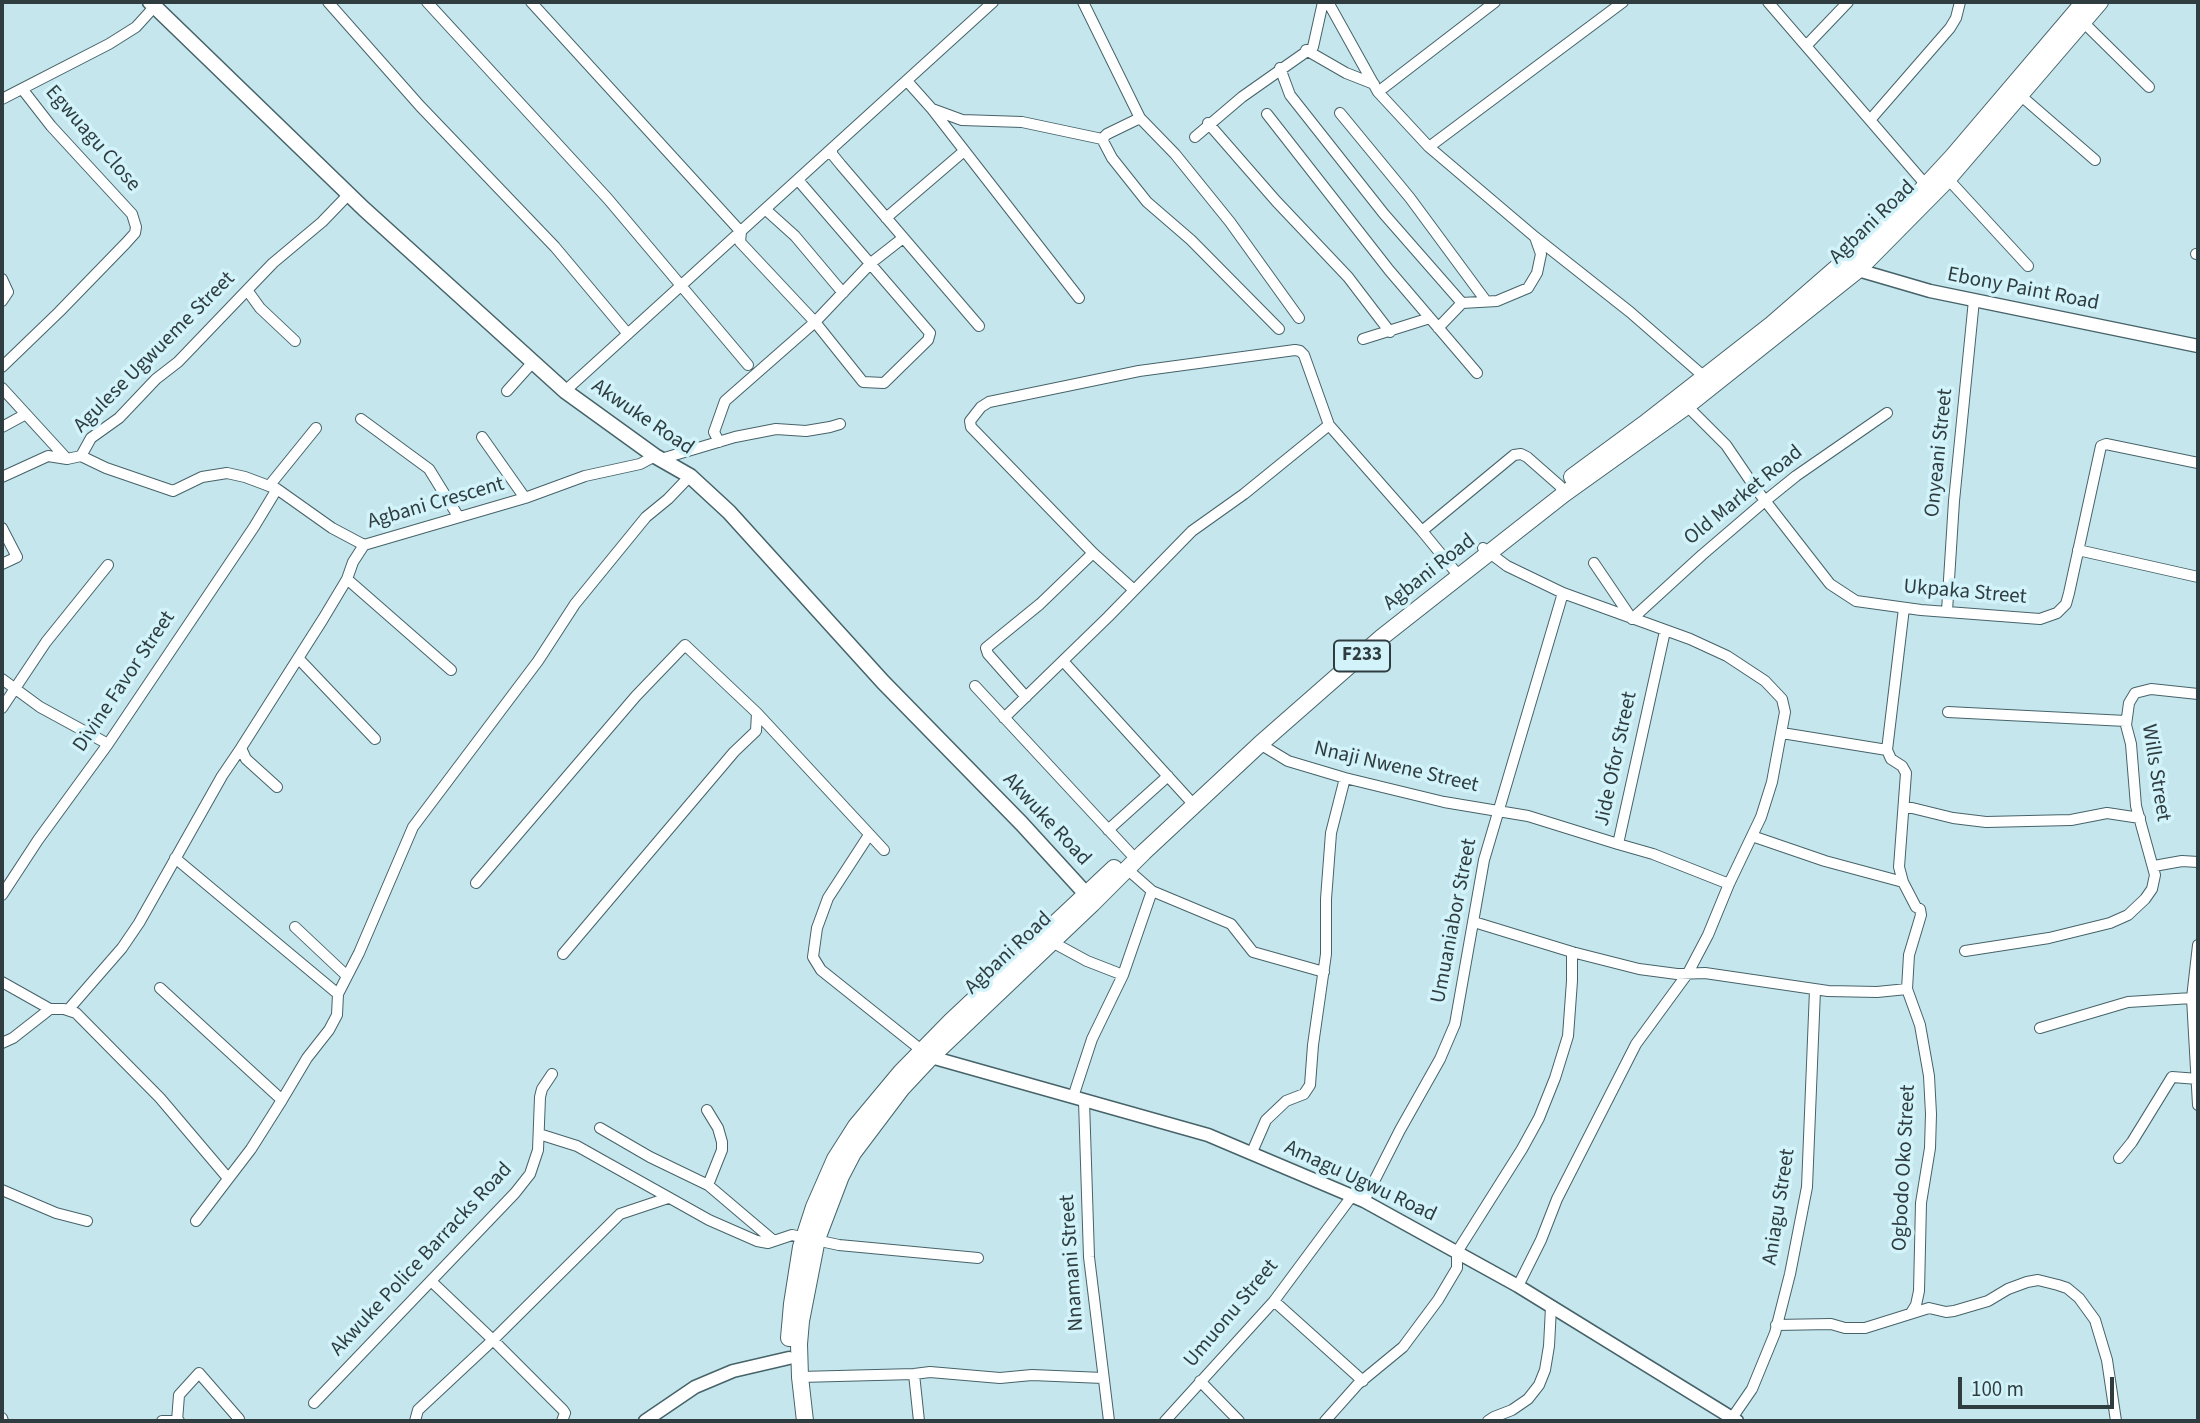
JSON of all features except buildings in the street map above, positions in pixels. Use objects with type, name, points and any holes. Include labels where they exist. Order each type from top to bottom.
[{"type":"main road","name":"Agbani Road","points":[[1853,264],[1926,185],[2084,2]]},
{"type":"main road","name":"Agbani Road","points":[[795,1421],[792,1304],[811,1238],[814,1207],[835,1159],[864,1115],[1315,685],[1562,490],[1709,381],[1853,264],[1948,179],[2100,2]]},
{"type":"main road","name":"Akwuke Road","points":[[153,4],[418,260],[565,391],[658,457],[690,476],[729,512],[883,682],[1022,824],[1089,899]]},
{"type":"main road","name":"Agbani Road","points":[[1562,490],[1687,406],[1709,381]]},
{"type":"main road","name":"Agbani Road","points":[[1192,802],[1456,575]]},
{"type":"main road","name":"Agbani Road","points":[[926,1054],[1052,942],[1089,899]]},
{"type":"main road","name":"Agbani Road","points":[[794,1358],[800,1377],[805,1421]]},
{"type":"street","points":[[328,2],[420,106],[555,247],[628,334]]},
{"type":"street","points":[[427,2],[608,199],[748,365]]},
{"type":"street","points":[[531,2],[741,232],[740,242],[815,322],[863,382],[884,383],[928,340],[930,333],[798,180]]},
{"type":"street","points":[[565,391],[830,153],[993,2]]},
{"type":"street","points":[[1083,2],[1140,118],[1175,153],[1230,222],[1299,318]]},
{"type":"street","points":[[1195,136],[1280,68],[1313,47],[1325,2]]},
{"type":"street","points":[[1325,2],[1376,88],[1429,147],[1709,381]]},
{"type":"street","points":[[1376,88],[1494,2]]},
{"type":"street","points":[[1429,147],[1623,2]]},
{"type":"street","points":[[1768,2],[1926,185]]},
{"type":"street","points":[[1806,46],[1848,2]]},
{"type":"street","points":[[1870,120],[1950,28],[1960,2]]},
{"type":"street","points":[[2,99],[136,27],[153,4]]},
{"type":"street","points":[[2083,22],[2149,87]]},
{"type":"street","points":[[1307,50],[1376,88]]},
{"type":"street","points":[[1280,68],[1290,95],[1384,214],[1462,303]]},
{"type":"street","points":[[907,81],[932,109],[1079,298]]},
{"type":"street","name":"Egwuagu Close","points":[[2,367],[59,313],[135,233],[132,214],[51,126],[23,90]]},
{"type":"street","points":[[2020,95],[2095,160]]},
{"type":"street","points":[[932,109],[962,120],[1022,122],[1102,139]]},
{"type":"street","points":[[1340,113],[1410,198],[1486,301]]},
{"type":"street","points":[[1267,114],[1389,270],[1477,373]]},
{"type":"street","points":[[1102,139],[1140,118]]},
{"type":"street","points":[[1208,123],[1276,201],[1348,276],[1390,332]]},
{"type":"street","points":[[1102,139],[1112,158],[1147,202],[1191,240],[1279,329]]},
{"type":"street","points":[[886,218],[963,152]]},
{"type":"street","points":[[830,153],[979,326]]},
{"type":"street","points":[[1948,179],[2028,266]]},
{"type":"street","name":"Agulese Ugwueme Street","points":[[2,477],[48,456],[81,456],[91,438],[119,418],[156,379],[188,353],[273,263],[322,222],[349,194]]},
{"type":"street","points":[[765,209],[795,236],[843,293]]},
{"type":"street","points":[[1438,328],[1462,303],[1497,301],[1528,288],[1537,272],[1541,254],[1535,237]]},
{"type":"street","points":[[719,442],[714,432],[725,401],[815,322],[871,263],[903,238]]},
{"type":"street","name":"Ebony Paint Road","points":[[1853,264],[1930,291],[2198,346]]},
{"type":"street","points":[[2,279],[8,292],[2,301]]},
{"type":"street","points":[[247,290],[260,308],[295,341]]},
{"type":"street","name":"Onyeani Street","points":[[1947,611],[1954,501],[1974,300]]},
{"type":"street","points":[[1363,339],[1430,318]]},
{"type":"street","points":[[1133,590],[1093,553],[971,427],[970,421],[981,407],[989,402],[1139,371],[1295,350],[1304,355],[1329,425],[1422,531],[1456,575]]},
{"type":"street","points":[[507,391],[533,362]]},
{"type":"street","points":[[2,388],[67,458]]},
{"type":"street","name":"Ukpaka Street","points":[[1687,406],[1726,445],[1818,572],[1838,591],[1856,601],[1903,608],[2025,618],[2052,616],[2066,604],[2101,446],[2106,444],[2198,463]]},
{"type":"street","name":"Old Market Road","points":[[1632,619],[1765,501],[1796,476],[1887,413]]},
{"type":"street","points":[[2,427],[26,414]]},
{"type":"street","points":[[361,419],[429,469],[458,516]]},
{"type":"street","name":"Agbani Crescent","points":[[81,456],[168,490],[183,487],[201,477],[227,473],[273,487],[332,528],[364,545],[525,498],[585,476],[640,464],[658,457],[776,429],[806,431],[840,424]]},
{"type":"street","points":[[1004,718],[1192,531],[1244,494],[1329,425]]},
{"type":"street","name":"Divine Favor Street","points":[[2,895],[38,840],[108,744],[254,527],[273,487],[316,428]]},
{"type":"street","points":[[482,437],[525,498]]},
{"type":"street","points":[[1422,531],[1514,455],[1527,457],[1562,490]]},
{"type":"street","points":[[195,1221],[251,1149],[307,1058],[329,1030],[337,1015],[338,994],[359,953],[407,838],[425,808],[538,661],[575,604],[646,517],[690,476]]},
{"type":"street","points":[[2,528],[17,557],[2,564]]},
{"type":"street","points":[[68,1010],[122,948],[139,923],[222,776],[347,579],[353,562],[364,545]]},
{"type":"street","points":[[2078,550],[2198,577]]},
{"type":"street","points":[[1486,551],[1507,566],[1563,593],[1727,656],[1765,681],[1782,699],[1785,712],[1772,782],[1761,817],[1708,935],[1688,974],[1636,1044],[1557,1199],[1541,1240],[1518,1286]]},
{"type":"street","points":[[1026,697],[988,654],[986,648],[1040,604],[1093,553]]},
{"type":"street","points":[[1594,564],[1632,619]]},
{"type":"street","points":[[2,708],[46,642],[108,565]]},
{"type":"street","points":[[347,579],[451,670]]},
{"type":"street","name":"Umuaniabor Street","points":[[1364,1201],[1449,1041],[1461,999],[1484,860],[1563,593]]},
{"type":"street","points":[[1782,733],[1887,750],[1903,608]]},
{"type":"street","name":"Jide Ofor Street","points":[[1528,816],[1618,844],[1665,631]]},
{"type":"street","points":[[476,883],[636,695],[685,645],[757,713],[884,850]]},
{"type":"street","points":[[298,658],[375,739]]},
{"type":"street","points":[[1063,661],[1192,802]]},
{"type":"street","points":[[2,679],[40,707],[108,744]]},
{"type":"street","points":[[975,686],[1108,830],[1152,891],[1231,924],[1254,952],[1324,972]]},
{"type":"street","name":"Wills Street","points":[[2154,866],[2136,806],[2132,744],[2126,721],[2132,697],[2141,691],[2160,688],[2198,694]]},
{"type":"street","points":[[1948,712],[2126,721]]},
{"type":"street","points":[[563,954],[734,752],[756,731],[757,713]]},
{"type":"street","name":"Nnaji Nwene Street","points":[[1260,744],[1288,761],[1345,778],[1528,816]]},
{"type":"street","points":[[241,748],[246,759],[277,787]]},
{"type":"street","name":"Ogbodo Oko Street","points":[[1887,750],[1891,759],[1902,766],[1906,773],[1899,867],[1903,882],[1921,915],[1909,955],[1907,989],[1920,1025],[1929,1076],[1931,1114],[1930,1147],[1921,1203],[1919,1291],[1911,1313]]},
{"type":"street","points":[[1108,830],[1168,776]]},
{"type":"street","points":[[1252,1152],[1259,1132],[1272,1113],[1286,1101],[1304,1094],[1310,1084],[1324,972],[1331,833],[1345,778]]},
{"type":"street","points":[[1904,806],[1953,818],[1986,822],[2071,820],[2106,813],[2140,818]]},
{"type":"street","points":[[869,835],[828,898],[817,928],[813,957],[821,970],[926,1054]]},
{"type":"street","points":[[1752,836],[1825,861],[1903,882]]},
{"type":"street","points":[[1618,844],[1653,854],[1729,884]]},
{"type":"street","points":[[175,858],[338,994]]},
{"type":"street","points":[[1965,951],[2049,938],[2123,917],[2149,894],[2154,880],[2154,866],[2182,861],[2198,862]]},
{"type":"street","name":"Nnamani Street","points":[[1110,1421],[1102,1378],[1089,1257],[1078,1099],[1092,1039],[1123,975],[1152,891]]},
{"type":"street","points":[[1475,922],[1572,952],[1639,969],[1704,973],[1815,990],[1877,992],[1907,989]]},
{"type":"street","points":[[295,927],[347,976]]},
{"type":"street","points":[[1052,942],[1080,958],[1123,975]]},
{"type":"street","points":[[2198,945],[2192,999],[2198,1105]]},
{"type":"street","points":[[1325,1421],[1358,1384],[1403,1347],[1421,1324],[1457,1268],[1457,1252],[1522,1149],[1552,1087],[1567,1036],[1573,981],[1572,952]]},
{"type":"street","points":[[2,982],[51,1009],[68,1010],[87,1022],[160,1098],[227,1177]]},
{"type":"street","points":[[160,988],[282,1100]]},
{"type":"street","name":"Aniagu Street","points":[[1734,1420],[1763,1366],[1776,1325],[1790,1274],[1807,1187],[1815,990]]},
{"type":"street","points":[[2040,1028],[2128,1002],[2192,999]]},
{"type":"street","points":[[2,1044],[51,1009]]},
{"type":"street","name":"Amagu Ugwu Road","points":[[926,1054],[1208,1135],[1364,1201],[1518,1286],[1734,1420]]},
{"type":"street","name":"Akwuke Police Barracks Road","points":[[314,1402],[523,1184],[534,1162],[542,1089],[552,1074]]},
{"type":"street","points":[[2119,1158],[2132,1142],[2172,1077],[2197,1079]]},
{"type":"street","points":[[707,1110],[718,1128],[722,1142],[722,1150],[708,1185]]},
{"type":"street","points":[[600,1128],[650,1157],[708,1185],[774,1241]]},
{"type":"street","points":[[539,1134],[577,1146],[668,1198],[748,1238],[762,1242],[789,1235],[839,1245],[978,1258]]},
{"type":"street","points":[[2,1190],[56,1213],[87,1221]]},
{"type":"street","name":"Umuonu Street","points":[[1165,1421],[1273,1301],[1352,1196]]},
{"type":"street","points":[[415,1421],[418,1410],[620,1214],[668,1198]]},
{"type":"street","points":[[1776,1325],[1831,1324],[1845,1328],[1865,1328],[1933,1308],[1946,1312],[1954,1311],[1988,1301],[2008,1289],[2038,1280],[2067,1288],[2088,1308],[2101,1336],[2116,1421]]},
{"type":"street","points":[[431,1282],[565,1413],[562,1421]]},
{"type":"street","points":[[1919,1291],[1933,1308]]},
{"type":"street","points":[[1273,1301],[1363,1381]]},
{"type":"street","points":[[1488,1421],[1528,1399],[1539,1385],[1549,1346],[1551,1307]]},
{"type":"street","points":[[645,1421],[671,1402],[733,1371],[794,1358]]},
{"type":"street","points":[[800,1377],[930,1372],[1000,1378],[1032,1375],[1102,1378]]},
{"type":"street","points":[[162,1421],[178,1421],[179,1395],[199,1373],[239,1419]]},
{"type":"street","points":[[914,1374],[919,1421]]},
{"type":"street","points":[[1200,1381],[1239,1421]]}]
